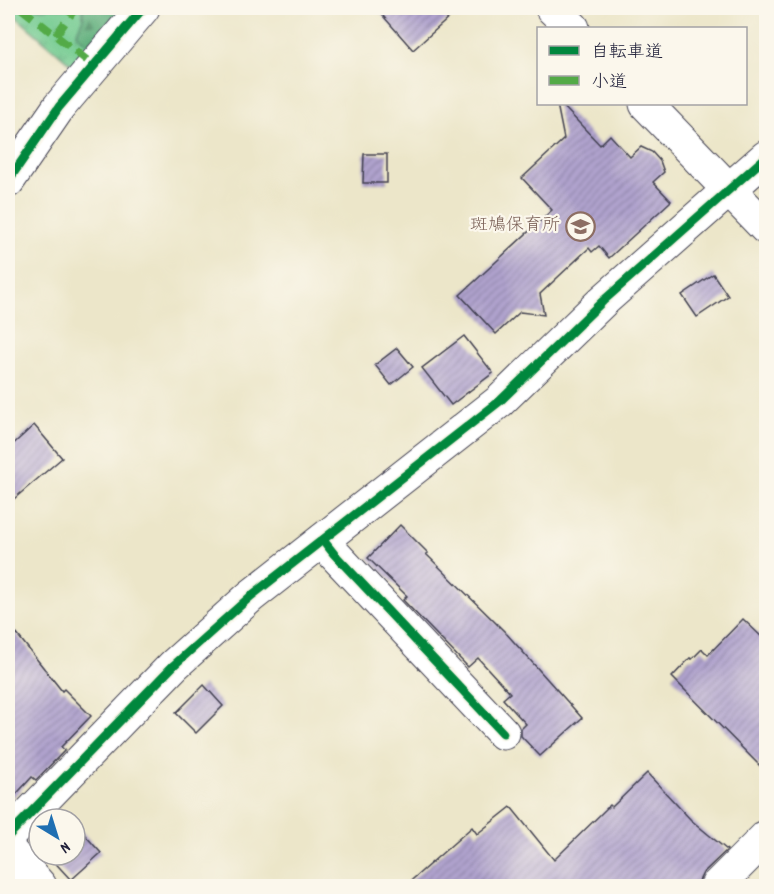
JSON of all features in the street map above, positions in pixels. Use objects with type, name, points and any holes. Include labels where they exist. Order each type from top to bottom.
[{"type":"street","points":[[8,181],[59,107],[143,8]]},
{"type":"street","points":[[552,8],[572,27]]},
{"type":"street","points":[[647,105],[766,228]]},
{"type":"street","points":[[8,837],[174,665],[251,596],[500,401],[603,301],[766,157]]},
{"type":"street","points":[[323,540],[503,734]]},
{"type":"street","points":[[717,886],[766,837]]},
{"type":"street","points":[[8,849],[40,886]]},
{"type":"green space","points":[[8,8],[126,8],[74,67]]},
{"type":"green space","points":[[83,8],[122,8],[92,43],[87,44],[76,34],[83,18]]},
{"type":"building","points":[[376,8],[460,8],[413,50]]},
{"type":"building","points":[[557,105],[562,105],[600,145],[610,135],[630,157],[641,147],[652,152],[660,161],[664,172],[653,182],[671,201],[609,258],[599,246],[592,252],[589,248],[540,294],[544,315],[520,312],[496,334],[460,295],[552,210],[522,178],[564,139]]},
{"type":"building","points":[[364,154],[387,154],[387,183],[363,183]]},
{"type":"building","points":[[713,274],[728,296],[697,317],[682,295]]},
{"type":"building","points":[[464,336],[493,373],[451,405],[422,368]]},
{"type":"building","points":[[397,348],[413,367],[391,385],[375,365]]},
{"type":"building","points":[[34,425],[62,458],[8,504],[8,449]]},
{"type":"building","points":[[400,525],[505,632],[582,718],[540,756],[521,736],[521,729],[526,724],[503,699],[510,693],[478,658],[468,667],[403,600],[407,596],[368,558]]},
{"type":"building","points":[[743,619],[766,641],[766,772],[672,677],[702,649],[708,655]]},
{"type":"building","points":[[8,623],[62,691],[64,689],[91,716],[61,747],[65,750],[36,780],[32,777],[8,803]]},
{"type":"building","points":[[204,685],[223,706],[196,733],[176,713]]},
{"type":"building","points":[[647,773],[691,820],[727,850],[703,873],[699,886],[405,886],[472,827],[477,834],[511,807],[554,860],[610,805],[612,807]]},
{"type":"building","points":[[87,837],[101,853],[87,866]]},
{"type":"building","points":[[59,867],[85,867],[71,880]]},
{"type":"marked path","points":[[21,8],[94,66]]},
{"type":"marked path","points":[[56,35],[72,13],[72,8]]},
{"type":"cycle path","points":[[8,181],[59,107],[143,8]]},
{"type":"cycle path","points":[[8,836],[174,665],[251,596],[500,401],[603,301],[766,157]]},
{"type":"cycle path","points":[[323,540],[503,733]]},
{"type":"place","name":"斑鳩保育所","points":[[581,226]]}]
